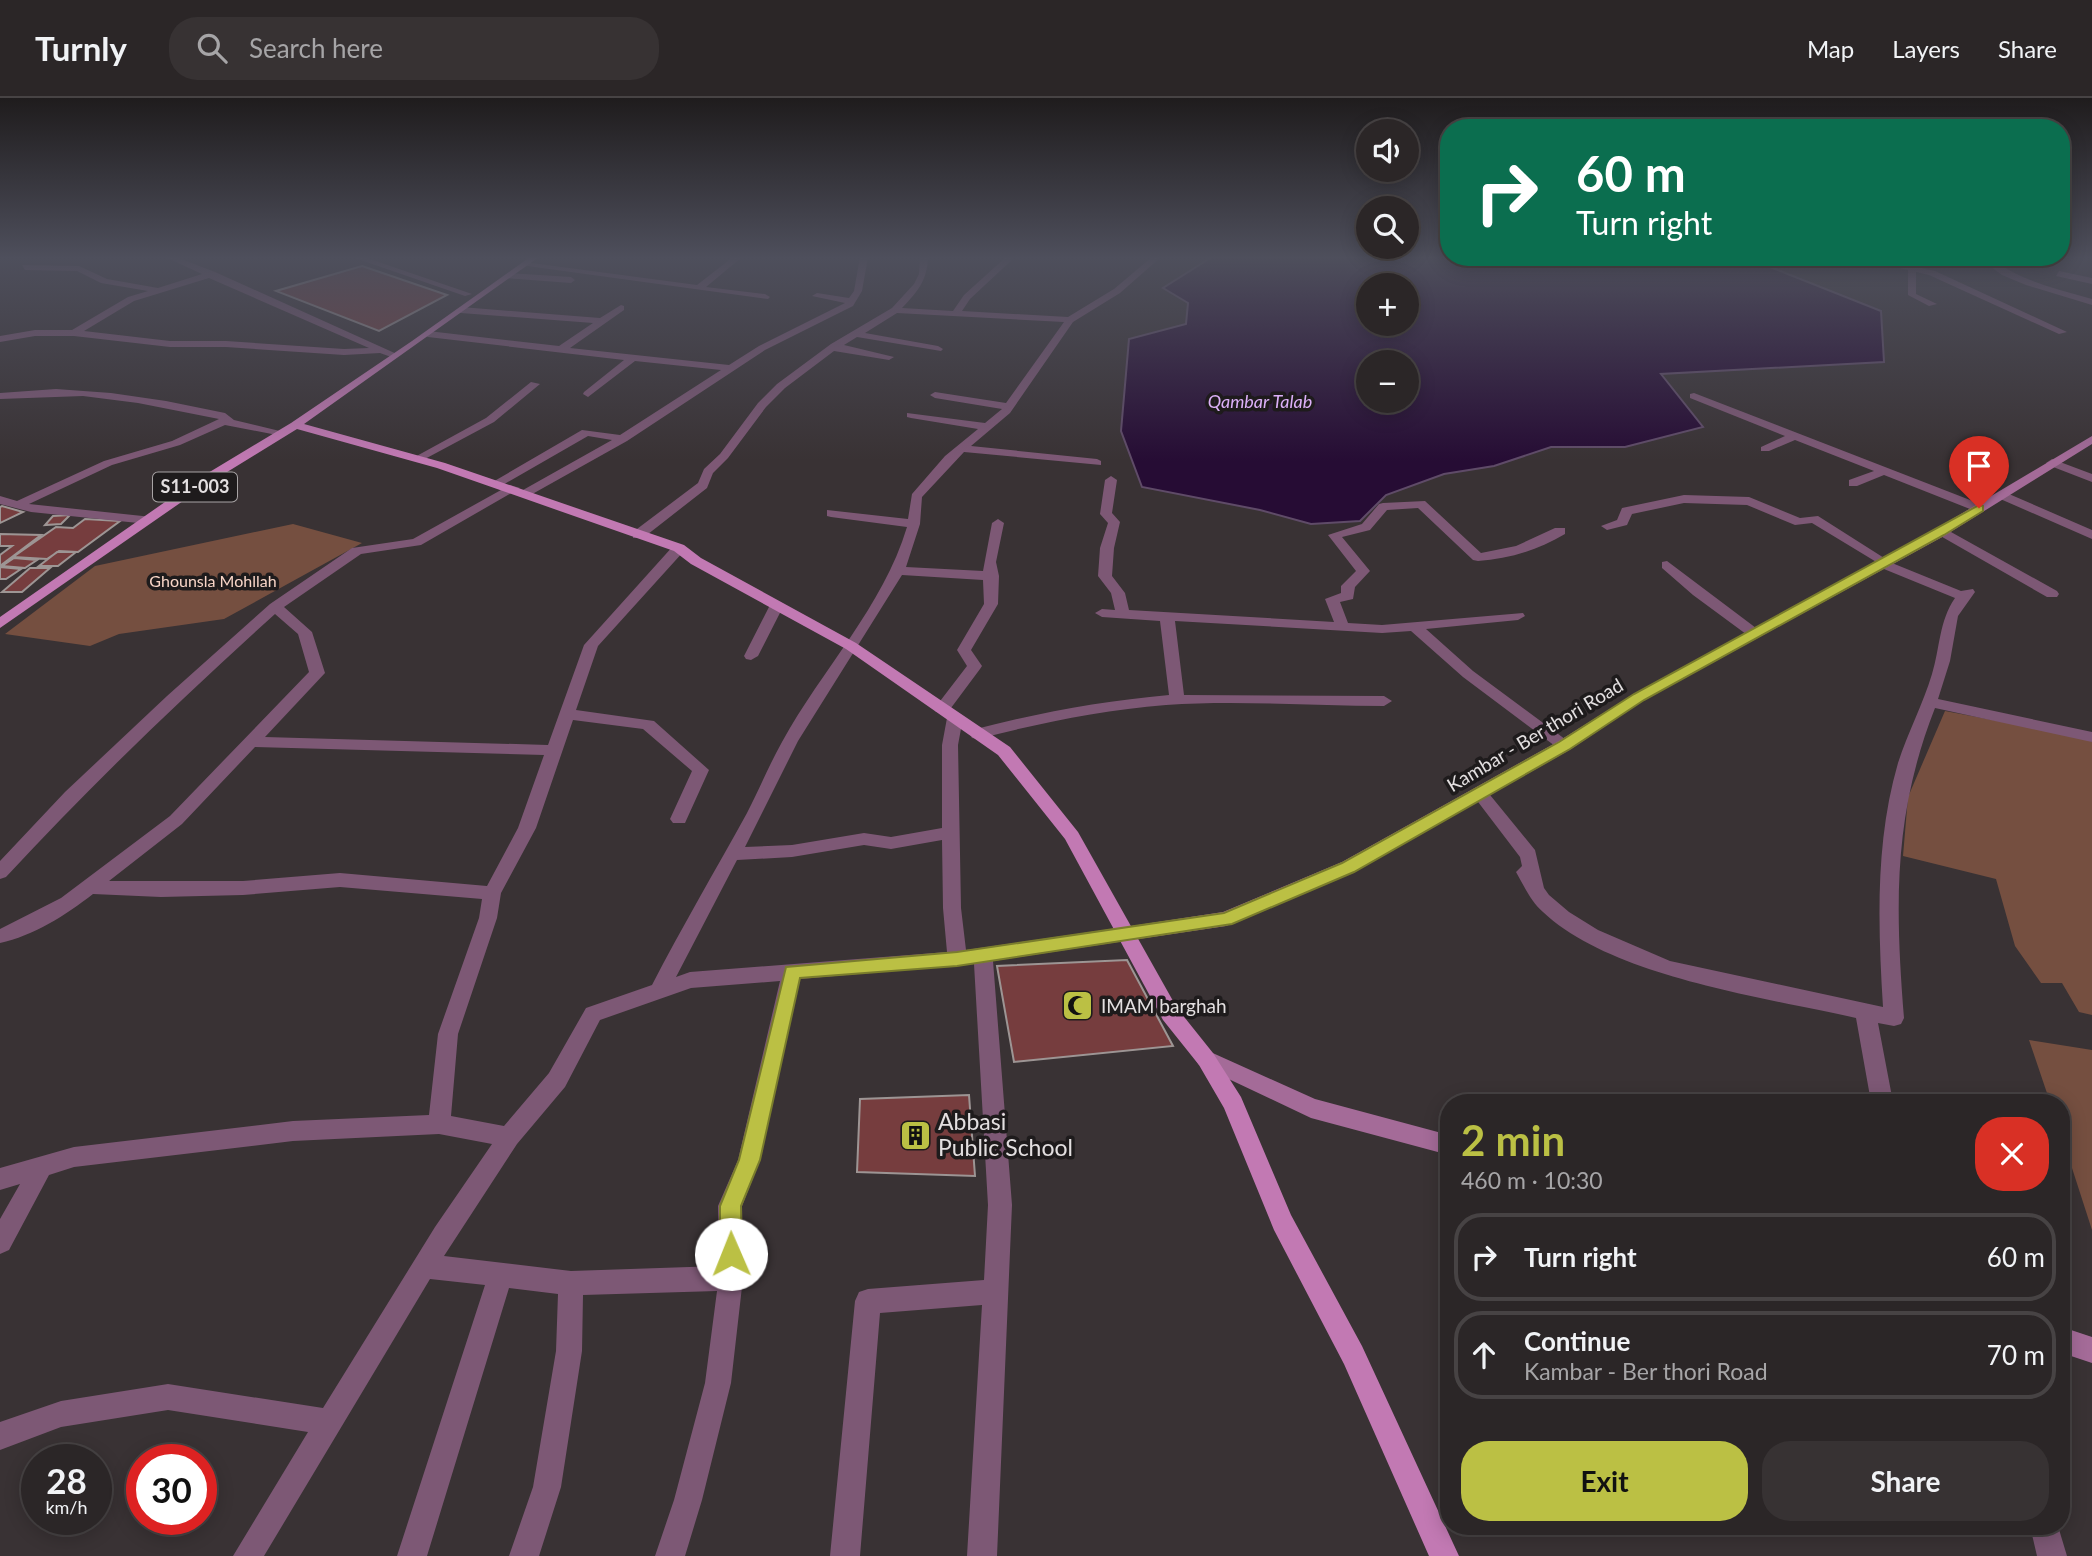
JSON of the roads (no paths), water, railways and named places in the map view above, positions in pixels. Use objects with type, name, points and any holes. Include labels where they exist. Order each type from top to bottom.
[{"type":"main road","name":"S11-003","points":[[394,355],[402,342],[425,325]]},
{"type":"main road","name":"S11-003","points":[[2,622],[202,482],[288,429],[440,325]]},
{"type":"main road","points":[[288,429],[363,440],[513,488],[679,548],[696,561],[851,646],[1004,751],[1072,836],[1170,1014],[1206,1059],[1233,1104],[1282,1222],[1353,1355],[1444,1556]]},
{"type":"street","points":[[74,333],[86,325]]},
{"type":"street","points":[[324,325],[394,355]]},
{"type":"street","points":[[563,348],[595,325]]},
{"type":"street","points":[[3,866],[172,699],[275,607],[357,551],[416,542],[513,488],[623,439],[729,368],[806,325]]},
{"type":"street","points":[[638,535],[703,485],[708,472],[724,456],[762,405],[782,386],[834,346],[871,325]]},
{"type":"street","points":[[660,989],[756,812],[790,741],[898,571],[914,524],[916,497],[960,448],[989,427],[1009,407],[1066,325]]},
{"type":"street","points":[[2047,325],[2062,332]]},
{"type":"street","points":[[0,340],[35,333],[74,333],[170,344],[226,344],[344,352],[379,350]]},
{"type":"street","points":[[428,334],[729,368]]},
{"type":"street","points":[[856,334],[938,349]]},
{"type":"street","points":[[834,346],[888,358]]},
{"type":"street","points":[[588,394],[632,358]]},
{"type":"street","points":[[419,458],[490,420],[535,384]]},
{"type":"street","points":[[944,386],[935,395],[1009,407]]},
{"type":"street","points":[[0,396],[45,391],[90,392],[221,415],[227,420],[288,429]]},
{"type":"street","points":[[1694,396],[1979,508]]},
{"type":"street","points":[[911,415],[989,427]]},
{"type":"street","points":[[19,505],[108,463],[176,443],[227,420]]},
{"type":"street","points":[[513,488],[586,432],[623,439]]},
{"type":"street","points":[[1765,449],[1794,436]]},
{"type":"street","name":"Kambar - Ber thori Road","points":[[1125,934],[1226,919],[1348,867],[1564,745],[1639,697],[1942,531],[2092,439]]},
{"type":"street","points":[[960,448],[1097,463]]},
{"type":"street","points":[[2052,463],[2092,478]]},
{"type":"street","points":[[1853,483],[1884,471]]},
{"type":"street","points":[[1111,480],[1106,514],[1114,522],[1107,548],[1105,576],[1118,593],[1123,614]]},
{"type":"street","points":[[2002,495],[2089,530]]},
{"type":"street","points":[[1525,873],[1549,907],[1590,933],[1636,956],[1668,968],[1894,1018],[1887,924],[1889,849],[1903,776],[1943,661],[1948,621],[1966,594],[1885,563],[1814,519],[1799,522],[1749,501],[1684,499],[1626,511],[1623,522],[1607,526]]},
{"type":"street","points":[[0,500],[31,508],[148,520]]},
{"type":"street","points":[[1343,627],[1332,599],[1348,596],[1348,586],[1363,571],[1334,536],[1366,527],[1383,507],[1421,505],[1478,557],[1515,550],[1550,538],[1559,531]]},
{"type":"street","points":[[831,513],[914,524]]},
{"type":"street","points":[[957,959],[952,908],[948,713],[975,666],[964,650],[991,604],[992,576],[989,562],[998,523]]},
{"type":"street","points":[[1942,531],[2052,594]]},
{"type":"street","points":[[439,1124],[449,1034],[488,918],[492,893],[527,828],[592,645],[679,548]]},
{"type":"street","points":[[1667,565],[1698,592],[1755,634]]},
{"type":"street","points":[[898,571],[992,576]]},
{"type":"street","points":[[751,656],[777,605]]},
{"type":"street","points":[[0,936],[13,933],[68,903],[176,820],[317,673],[305,632],[275,607]]},
{"type":"street","points":[[1102,613],[1343,627],[1415,627],[1518,616]]},
{"type":"street","points":[[1167,617],[1177,701]]},
{"type":"street","points":[[1415,627],[1468,674],[1564,745]]},
{"type":"street","points":[[978,734],[1052,714],[1177,701],[1384,701]]},
{"type":"street","points":[[1928,702],[2092,737]]},
{"type":"street","points":[[566,714],[648,725],[682,751],[701,770],[679,819]]},
{"type":"street","points":[[249,742],[553,750]]},
{"type":"street","points":[[1480,793],[1529,855],[1537,890]]},
{"type":"street","points":[[732,854],[792,851],[864,839],[891,843],[952,832]]},
{"type":"street","points":[[89,887],[161,890],[243,888],[340,880],[492,893]]},
{"type":"street","points":[[248,1556],[424,1266],[509,1137],[557,1080],[593,1014],[690,980],[957,959],[1125,934]]},
{"type":"street","points":[[982,1556],[1000,1205],[983,955]]},
{"type":"street","points":[[670,1556],[688,1500],[718,1383],[731,1278],[730,1206],[749,1160],[792,972]]},
{"type":"street","points":[[1865,1010],[1881,1094]]},
{"type":"street","points":[[1206,1059],[1311,1108],[1440,1142]]},
{"type":"street","points":[[0,1179],[74,1157],[293,1130],[439,1124],[509,1137]]},
{"type":"street","points":[[0,1242],[42,1166]]},
{"type":"street","points":[[424,1266],[571,1283],[731,1278]]},
{"type":"street","points":[[412,1556],[501,1275]]},
{"type":"street","points":[[524,1556],[547,1487],[569,1351],[571,1283]]},
{"type":"street","points":[[845,1556],[868,1301],[995,1292]]},
{"type":"street","points":[[2070,1343],[2092,1350]]},
{"type":"street","points":[[0,1436],[61,1414],[168,1398],[329,1422]]},
{"type":"street","points":[[2046,1535],[2052,1556]]},
{"type":"water","name":"Qambar Talab","points":[[1182,325],[1356,325],[1356,336],[1419,336],[1419,325],[1882,325],[1884,362],[1661,374],[1703,427],[1625,447],[1551,447],[1494,466],[1444,474],[1386,495],[1360,521],[1311,524],[1260,510],[1142,487],[1121,431],[1129,339]]},
{"type":"place","name":"IMAM barghah","points":[[1078,1006]]},
{"type":"place","name":"Abbasi Public School","points":[[915,1135]]},
{"type":"park label","name":"Ghounsla Mohllah","points":[[213,581]]}]
